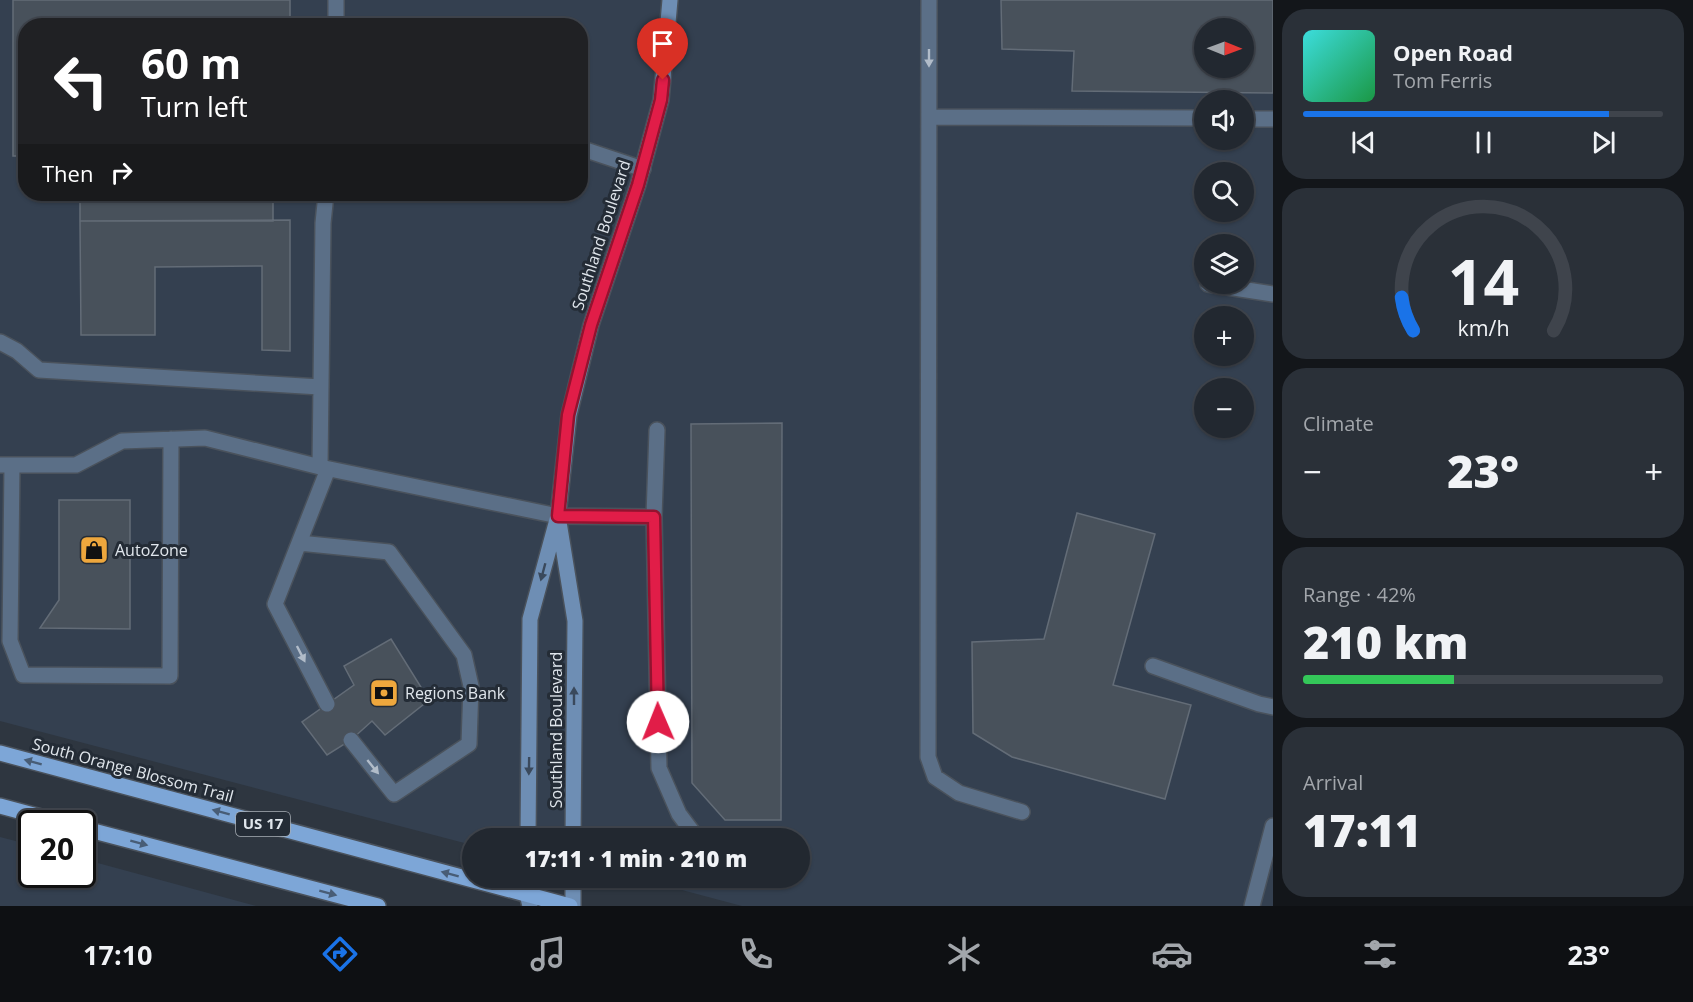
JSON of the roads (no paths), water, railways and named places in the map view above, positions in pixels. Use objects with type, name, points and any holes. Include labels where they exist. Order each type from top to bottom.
[{"type":"main road","name":"South Orange Blossom Trail","points":[[0,753],[528,900],[571,906]]},
{"type":"main road","points":[[0,806],[18,811]]},
{"type":"main road","points":[[96,832],[378,906]]},
{"type":"street","points":[[336,0],[336,18]]},
{"type":"street","name":"Southland Boulevard","points":[[528,828],[530,618],[558,516],[568,415],[591,325],[643,169],[661,100],[669,0]]},
{"type":"street","points":[[929,0],[928,757],[935,777],[959,793],[1022,812]]},
{"type":"street","points":[[929,117],[1194,118]]},
{"type":"street","points":[[1254,119],[1273,119]]},
{"type":"street","points":[[588,151],[643,169]]},
{"type":"street","points":[[325,201],[322,223],[321,387],[324,468],[300,543],[275,604],[327,704]]},
{"type":"street","points":[[1254,291],[1273,294]]},
{"type":"street","points":[[0,342],[17,351],[39,370],[321,387]]},
{"type":"street","points":[[657,430],[654,517],[659,768],[678,814],[689,828]]},
{"type":"street","points":[[171,439],[171,676],[23,675],[10,641],[6,465],[76,465],[122,441],[171,439],[206,438],[324,468],[558,516],[654,517]]},
{"type":"street","name":"Southland Boulevard","points":[[558,516],[575,621],[573,828]]},
{"type":"street","points":[[300,543],[389,552],[464,655],[471,686],[469,744],[394,794],[351,740]]},
{"type":"street","points":[[1153,666],[1273,707]]},
{"type":"street","points":[[1252,906],[1273,826]]},
{"type":"street","points":[[571,906],[572,888]]},
{"type":"place","name":"AutoZone","points":[[94,550]]},
{"type":"place","name":"Regions Bank","points":[[384,693]]}]
